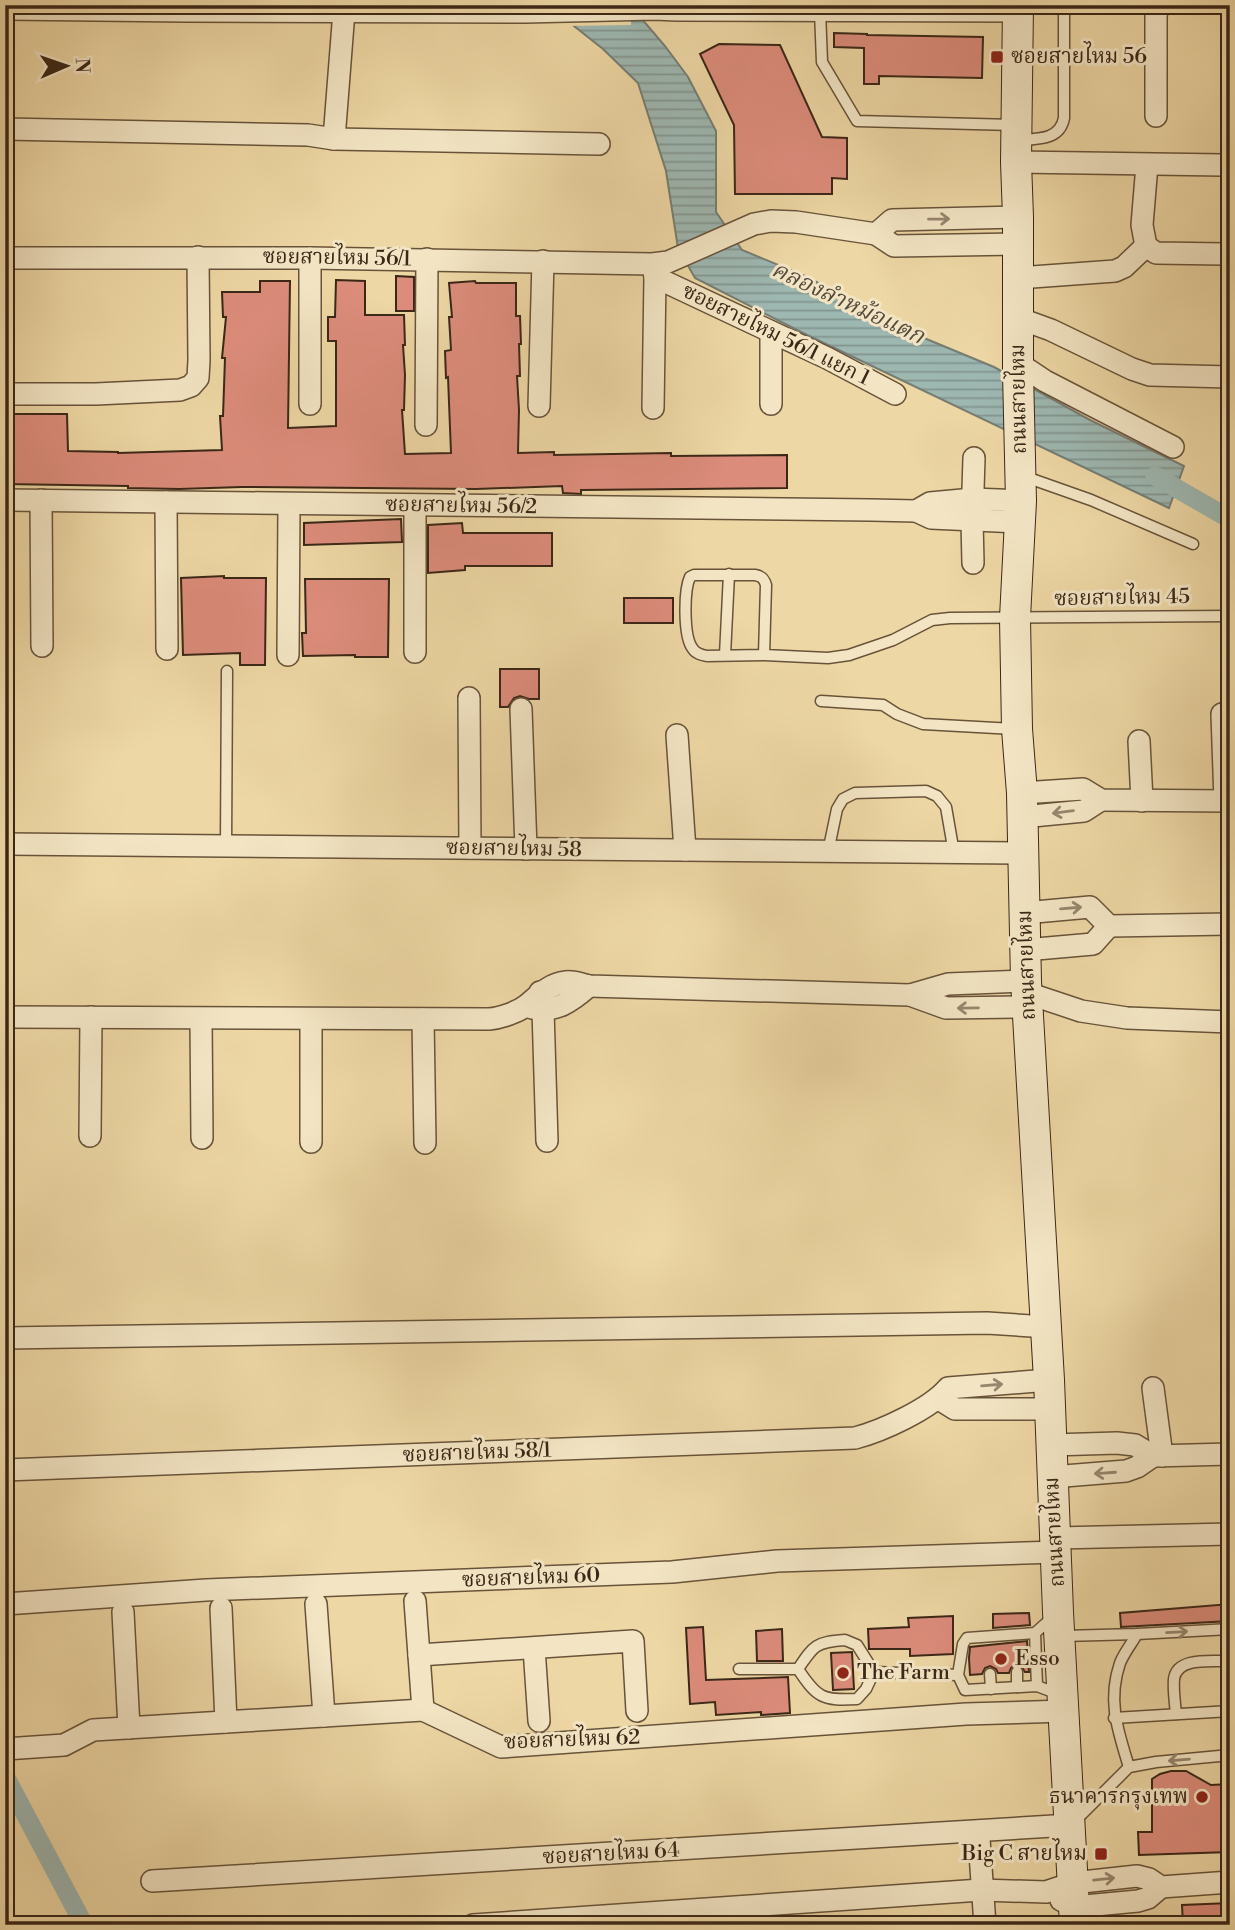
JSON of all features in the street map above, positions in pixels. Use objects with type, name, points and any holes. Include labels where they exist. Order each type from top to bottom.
[{"type":"main road","name":"ถนนสายไหม","points":[[1018,8],[1016,143],[1021,487],[1015,618],[1017,729],[1022,805],[1027,994],[1057,1545],[1051,1627],[1055,1698],[1070,1825],[1067,1902]]},
{"type":"street","points":[[1156,116],[1158,5]]},
{"type":"street","points":[[5,9],[344,11],[393,8],[525,12],[677,8],[1018,8]]},
{"type":"street","points":[[334,139],[344,11]]},
{"type":"street","points":[[5,129],[599,144]]},
{"type":"street","points":[[1016,143],[1147,165],[1223,165]]},
{"type":"street","points":[[1147,165],[1142,225],[1146,246],[1156,253],[1224,254]]},
{"type":"street","points":[[658,268],[754,224],[771,221],[876,234],[892,220],[1018,230]]},
{"type":"street","points":[[1018,278],[1115,271],[1124,267],[1146,246]]},
{"type":"street","points":[[5,394],[96,394],[180,390],[191,387],[198,378],[199,360],[198,257]]},
{"type":"street","name":"ซอยสายไหม 56/1","points":[[5,258],[427,259],[543,261],[658,268]]},
{"type":"street","points":[[310,258],[310,404]]},
{"type":"street","points":[[426,425],[427,259]]},
{"type":"street","points":[[539,406],[543,261]]},
{"type":"street","name":"ซอยสายไหม 56/1 แยก 1","points":[[653,408],[658,268],[771,332],[895,394]]},
{"type":"street","points":[[1018,318],[1150,375],[1230,377]]},
{"type":"street","points":[[771,332],[771,404]]},
{"type":"street","points":[[1018,368],[1173,447]]},
{"type":"street","points":[[973,563],[974,458]]},
{"type":"street","name":"ซอยสายไหม 56/2","points":[[916,511],[930,503],[973,499],[1021,487]]},
{"type":"street","name":"ซอยสายไหม 56/2","points":[[5,500],[916,511],[931,519],[972,521],[1021,487]]},
{"type":"street","points":[[41,500],[42,646]]},
{"type":"street","points":[[166,502],[167,649]]},
{"type":"street","points":[[288,655],[289,504]]},
{"type":"street","points":[[415,505],[415,652]]},
{"type":"street","points":[[469,698],[470,848]]},
{"type":"street","points":[[521,709],[526,849]]},
{"type":"street","points":[[1022,805],[1083,789],[1101,800],[1228,801],[1222,714]]},
{"type":"street","points":[[677,735],[685,850]]},
{"type":"street","points":[[1139,741],[1142,801]]},
{"type":"street","name":"ซอยสายไหม 58","points":[[5,844],[1023,853]]},
{"type":"street","points":[[1024,913],[1090,906],[1110,926]]},
{"type":"street","points":[[1025,950],[1093,944],[1110,926],[1230,924]]},
{"type":"street","points":[[5,1017],[497,1018],[536,1003],[562,982],[570,981],[589,985],[910,995],[948,984],[1027,994],[1081,1012],[1127,1018],[1230,1022]]},
{"type":"street","points":[[536,1003],[547,1141]]},
{"type":"street","points":[[90,1136],[91,1017]]},
{"type":"street","points":[[201,1018],[202,1138]]},
{"type":"street","points":[[311,1019],[311,1142]]},
{"type":"street","points":[[423,1019],[425,1143]]},
{"type":"street","points":[[5,1338],[988,1323],[1047,1327]]},
{"type":"street","name":"ซอยสายไหม 58/1","points":[[5,1470],[836,1440],[869,1434],[939,1399],[948,1388],[1050,1394]]},
{"type":"street","points":[[1153,1388],[1157,1456]]},
{"type":"street","points":[[1052,1445],[1117,1443],[1135,1446],[1157,1456]]},
{"type":"street","points":[[1052,1477],[1126,1472],[1157,1456],[1230,1454]]},
{"type":"street","name":"ซอยสายไหม 60","points":[[5,1604],[206,1591],[671,1572],[777,1561],[1230,1534]]},
{"type":"street","points":[[415,1601],[424,1710]]},
{"type":"street","points":[[316,1604],[324,1716]]},
{"type":"street","points":[[220,1608],[226,1722]]},
{"type":"street","points":[[123,1612],[129,1728]]},
{"type":"street","points":[[419,1655],[634,1641],[637,1711]]},
{"type":"street","points":[[534,1648],[539,1721]]},
{"type":"street","name":"ซอยสายไหม 62","points":[[11,1749],[64,1745],[93,1730],[424,1710],[501,1746],[966,1714],[1055,1698]]},
{"type":"street","name":"ซอยสายไหม 64","points":[[152,1881],[1070,1825]]},
{"type":"street","points":[[979,1839],[985,1925]]},
{"type":"street","points":[[473,1925],[981,1890],[1067,1902],[1138,1876],[1161,1887],[1230,1882]]},
{"type":"lane","points":[[820,10],[822,62],[857,121],[1016,143],[1043,138],[1062,127],[1065,5]]},
{"type":"lane","points":[[1021,487],[1091,500],[1193,544]]},
{"type":"lane","points":[[725,655],[729,574],[760,576],[766,584],[764,655]]},
{"type":"lane","name":"ซอยสายไหม 45","points":[[729,574],[694,575],[688,582],[687,636],[692,649],[699,654],[828,658],[849,655],[893,640],[932,620],[950,618],[1230,615]]},
{"type":"lane","points":[[226,846],[227,671]]},
{"type":"lane","points":[[821,701],[883,705],[897,714],[923,723],[1017,729]]},
{"type":"lane","points":[[828,852],[837,809],[843,799],[855,793],[926,790],[937,796],[946,807],[954,853]]},
{"type":"lane","points":[[1055,1698],[1017,1687],[965,1690],[958,1675],[963,1644],[967,1638],[1015,1640],[1051,1627],[1137,1634],[1230,1629]]},
{"type":"lane","points":[[1129,1767],[1114,1718],[1114,1687],[1121,1661],[1137,1634]]},
{"type":"lane","points":[[798,1669],[812,1649],[825,1642],[845,1640],[857,1645],[874,1672]]},
{"type":"lane","points":[[1176,1714],[1174,1680],[1176,1671],[1182,1665],[1230,1661]]},
{"type":"lane","points":[[739,1668],[798,1669]]},
{"type":"lane","points":[[798,1669],[808,1684],[822,1697],[841,1700],[858,1699],[874,1672]]},
{"type":"lane","points":[[874,1672],[958,1675]]},
{"type":"lane","points":[[1017,1672],[1017,1687]]},
{"type":"lane","points":[[990,1674],[991,1689]]},
{"type":"lane","points":[[1114,1718],[1230,1711]]},
{"type":"lane","points":[[1070,1825],[1129,1767],[1230,1755]]},
{"type":"water","points":[[630,5],[688,77],[716,131],[716,212],[742,250],[805,276],[924,338],[994,367],[1090,420],[1184,466],[1169,508],[801,332],[695,278],[678,248],[666,171],[638,83],[603,49],[574,26]]},
{"type":"pier","points":[[631,5],[631,25],[568,26],[540,8]]},
{"type":"building","points":[[834,33],[983,37],[982,78],[879,76],[879,84],[864,84],[864,48],[834,47]]},
{"type":"building","points":[[719,44],[780,45],[822,137],[847,138],[847,179],[832,178],[832,194],[735,194],[734,125],[700,54]]},
{"type":"building","points":[[396,276],[414,277],[414,311],[396,311]]},
{"type":"building","points":[[336,280],[365,281],[365,315],[404,315],[405,375],[402,410],[405,454],[451,453],[445,351],[451,350],[449,283],[516,283],[516,316],[520,316],[521,344],[520,376],[517,376],[518,453],[787,455],[787,488],[581,490],[581,494],[563,493],[562,486],[476,489],[179,489],[5,484],[5,414],[67,414],[68,451],[118,453],[222,450],[220,416],[223,416],[225,358],[222,358],[226,317],[223,317],[222,292],[260,292],[260,281],[290,281],[288,428],[336,426],[336,341],[328,341],[328,317],[335,317]]},
{"type":"building","points":[[401,519],[402,542],[304,545],[304,523]]},
{"type":"building","points":[[462,523],[463,533],[552,533],[552,566],[465,566],[465,570],[428,573],[428,525]]},
{"type":"building","points":[[181,578],[266,578],[265,665],[240,665],[240,653],[183,655]]},
{"type":"building","points":[[305,579],[389,579],[388,657],[303,656],[302,633],[306,633]]},
{"type":"building","points":[[624,598],[673,598],[673,623],[624,623]]},
{"type":"building","points":[[500,669],[539,669],[539,699],[520,696],[514,698],[508,707],[500,707]]},
{"type":"building","points":[[1230,1604],[1230,1621],[1121,1627],[1120,1613]]},
{"type":"building","points":[[1029,1613],[1030,1625],[993,1628],[993,1614]]},
{"type":"building","points":[[953,1616],[953,1654],[910,1656],[910,1649],[869,1649],[868,1629],[909,1627],[908,1618]]},
{"type":"building","points":[[703,1627],[706,1680],[788,1677],[790,1713],[716,1715],[715,1702],[690,1704],[686,1628]]},
{"type":"building","points":[[782,1629],[783,1661],[757,1661],[756,1631]]},
{"type":"building","points":[[1027,1641],[1029,1672],[1016,1664],[1009,1673],[998,1673],[990,1666],[985,1668],[982,1674],[970,1675],[970,1647]]},
{"type":"building","points":[[852,1652],[854,1689],[833,1690],[831,1653]]},
{"type":"building","points":[[1171,1771],[1186,1771],[1211,1785],[1230,1784],[1230,1852],[1139,1855],[1138,1832],[1152,1832],[1152,1779]]},
{"type":"building","points":[[1230,1903],[1230,1925],[1183,1925],[1182,1905]]},
{"type":"waterway","name":"คลองลำหม้อแตก","points":[[1155,476],[1230,519]]},
{"type":"waterway","points":[[5,1776],[84,1925]]},
{"type":"place","name":"ซอยสายไหม 56","points":[[997,57]]},
{"type":"place","name":"Esso","points":[[1001,1659]]},
{"type":"place","name":"The Farm","points":[[843,1673]]},
{"type":"place","name":"ธนาคารกรุงเทพ","points":[[1202,1797]]},
{"type":"place","name":"Big C สายไหม","points":[[1101,1854]]}]
